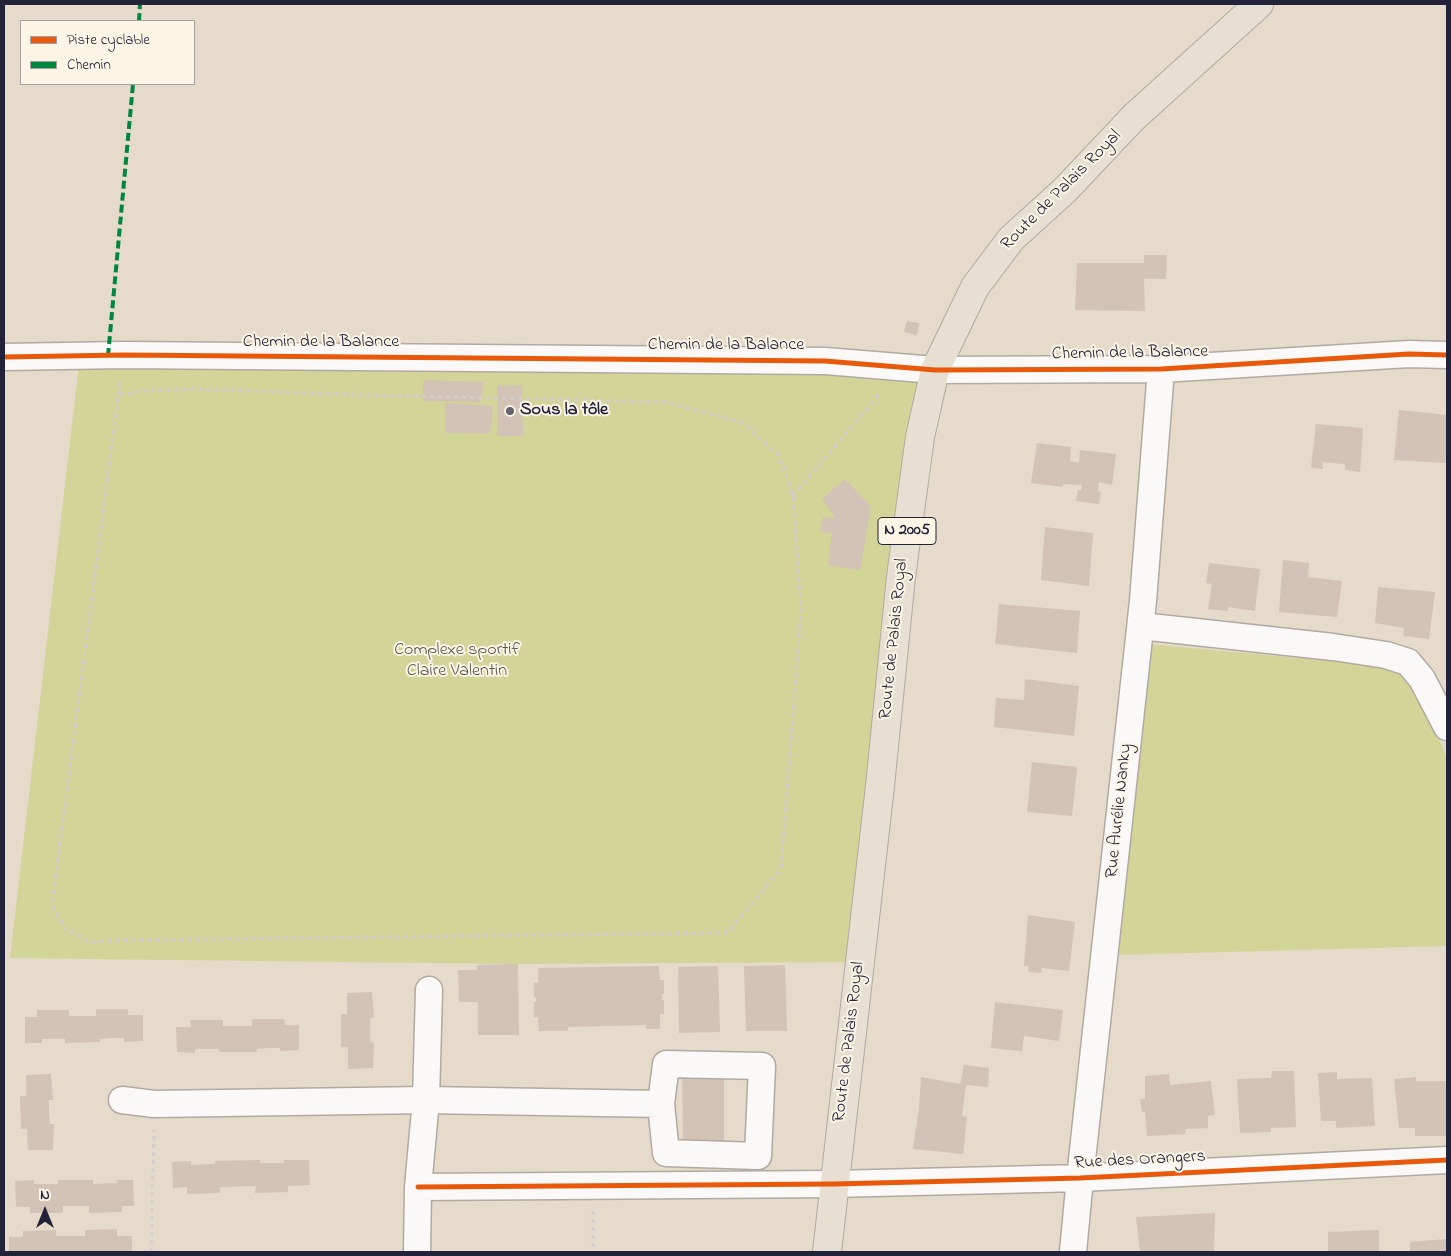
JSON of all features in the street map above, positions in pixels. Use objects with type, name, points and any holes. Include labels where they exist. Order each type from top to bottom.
[{"type":"main road","name":"Route de Palais Royal","points":[[827,1252],[880,786],[901,577],[920,437],[935,370],[975,287],[1010,238],[1065,190],[1134,117],[1258,4]]},
{"type":"street","name":"Chemin de la Balance","points":[[4,356],[124,355],[825,361],[935,370],[1161,369],[1409,354],[1447,355]]},
{"type":"street","name":"Rue Aurélie Nanky","points":[[1073,1252],[1141,626],[1161,369]]},
{"type":"street","points":[[1141,626],[1333,647],[1386,655],[1408,662],[1422,679],[1447,727]]},
{"type":"street","points":[[416,1252],[418,1187],[426,1100],[429,990]]},
{"type":"street","points":[[666,1064],[762,1066],[758,1156],[666,1153],[662,1104],[666,1064]]},
{"type":"street","points":[[122,1100],[154,1104],[426,1100],[662,1104]]},
{"type":"street","name":"Rue des Orangers","points":[[418,1187],[834,1184],[1080,1178],[1447,1160]]},
{"type":"path","points":[[119,395],[142,391],[196,389],[360,396],[664,402],[744,423],[778,456],[793,496],[801,611],[782,869],[727,933],[91,942],[65,929],[52,905],[124,355]]},
{"type":"path","points":[[793,496],[903,367]]},
{"type":"path","points":[[151,1252],[154,1104]]},
{"type":"path","points":[[593,1186],[593,1252]]},
{"type":"green space","name":"Complexe sportif Claire Valentin","points":[[80,356],[935,370],[859,962],[508,964],[10,958]]},
{"type":"green space","points":[[1148,644],[1393,667],[1412,685],[1428,710],[1447,759],[1447,946],[1115,955]]},
{"type":"building","points":[[1144,255],[1167,255],[1166,279],[1144,279],[1145,311],[1075,310],[1077,263],[1144,263]]},
{"type":"building","points":[[907,321],[919,323],[917,335],[904,332]]},
{"type":"building","points":[[423,380],[484,382],[481,402],[423,401]]},
{"type":"building","name":"Sous la tôle","points":[[522,385],[523,436],[497,436],[497,386]]},
{"type":"building","points":[[445,403],[493,406],[490,433],[445,433]]},
{"type":"building","points":[[1399,410],[1447,415],[1446,463],[1394,460]]},
{"type":"building","points":[[1316,424],[1363,428],[1360,472],[1345,470],[1345,464],[1322,462],[1323,469],[1311,468]]},
{"type":"building","points":[[1037,443],[1071,447],[1070,461],[1079,463],[1080,450],[1116,454],[1112,485],[1099,482],[1098,491],[1101,492],[1099,504],[1076,501],[1078,490],[1081,490],[1082,485],[1063,484],[1063,487],[1031,483]]},
{"type":"building","points":[[845,479],[871,507],[860,570],[828,565],[832,533],[820,532],[823,517],[834,519],[834,516],[822,499]]},
{"type":"building","points":[[1045,527],[1093,533],[1089,586],[1041,580]]},
{"type":"building","points":[[1283,560],[1309,563],[1308,577],[1342,581],[1337,617],[1279,612]]},
{"type":"building","points":[[1209,563],[1260,569],[1255,611],[1228,607],[1228,611],[1208,609],[1212,584],[1206,583]]},
{"type":"building","points":[[1378,587],[1435,592],[1429,639],[1403,636],[1404,628],[1375,623]]},
{"type":"building","points":[[999,604],[1080,611],[1077,653],[995,644]]},
{"type":"building","points":[[1025,679],[1079,686],[1074,736],[994,727],[996,698],[1024,700]]},
{"type":"building","points":[[1032,762],[1077,767],[1072,816],[1027,812]]},
{"type":"building","points":[[1028,915],[1075,922],[1069,971],[1042,968],[1041,973],[1028,972],[1029,966],[1024,966]]},
{"type":"building","points":[[518,964],[519,1035],[478,1035],[478,1002],[459,1002],[458,970],[477,970],[477,965]]},
{"type":"building","points":[[785,965],[787,1031],[746,1031],[744,966]]},
{"type":"building","points":[[659,966],[660,980],[664,980],[662,1000],[664,1000],[664,1014],[660,1014],[660,1029],[646,1029],[646,1025],[568,1027],[568,1031],[539,1031],[538,1017],[534,1017],[536,997],[534,997],[534,983],[538,982],[538,968]]},
{"type":"building","points":[[718,966],[720,1032],[679,1033],[678,967]]},
{"type":"building","points":[[372,992],[374,1018],[370,1018],[370,1043],[374,1042],[373,1068],[348,1069],[348,1047],[341,1047],[341,1014],[347,1014],[347,993]]},
{"type":"building","points":[[995,1002],[1063,1010],[1059,1041],[1024,1036],[1022,1051],[991,1048]]},
{"type":"building","points":[[96,1009],[128,1009],[128,1015],[143,1015],[143,1041],[124,1042],[124,1038],[112,1038],[100,1039],[100,1042],[65,1043],[65,1039],[42,1039],[42,1043],[25,1043],[25,1017],[37,1017],[37,1010],[69,1010],[69,1016],[96,1016]]},
{"type":"building","points":[[252,1019],[284,1019],[285,1025],[299,1025],[299,1050],[280,1051],[280,1048],[269,1048],[257,1049],[257,1052],[219,1052],[219,1049],[195,1049],[195,1053],[177,1052],[176,1027],[191,1027],[190,1020],[223,1020],[223,1026],[252,1026]]},
{"type":"building","points":[[964,1065],[989,1068],[988,1087],[966,1085],[962,1116],[967,1117],[963,1154],[913,1149],[921,1077],[960,1084]]},
{"type":"building","points":[[682,1071],[724,1071],[724,1143],[683,1143]]},
{"type":"building","points":[[1272,1071],[1294,1071],[1296,1127],[1271,1128],[1271,1132],[1240,1133],[1237,1079],[1271,1078]]},
{"type":"building","points":[[1337,1072],[1337,1079],[1372,1078],[1375,1126],[1336,1128],[1336,1121],[1321,1121],[1318,1073]]},
{"type":"building","points":[[51,1074],[53,1100],[49,1100],[49,1112],[50,1124],[54,1124],[53,1150],[28,1150],[27,1129],[21,1129],[20,1096],[26,1096],[26,1075]]},
{"type":"building","points":[[1169,1074],[1170,1085],[1211,1081],[1215,1115],[1208,1116],[1208,1128],[1186,1129],[1185,1134],[1147,1136],[1145,1112],[1142,1112],[1140,1099],[1145,1099],[1145,1076]]},
{"type":"building","points":[[1416,1077],[1416,1081],[1447,1081],[1447,1136],[1415,1136],[1415,1128],[1399,1128],[1394,1079]]},
{"type":"building","points":[[260,1160],[260,1163],[284,1163],[284,1160],[309,1160],[310,1185],[288,1186],[288,1192],[255,1193],[256,1186],[220,1187],[220,1193],[187,1194],[187,1187],[173,1188],[172,1162],[191,1161],[191,1165],[215,1164],[215,1161]]},
{"type":"building","points":[[34,1180],[34,1184],[58,1184],[58,1180],[93,1180],[93,1184],[117,1183],[117,1180],[133,1180],[134,1206],[122,1206],[122,1212],[89,1213],[89,1206],[63,1206],[63,1213],[30,1213],[30,1207],[16,1207],[15,1181]]},
{"type":"building","points":[[1215,1213],[1214,1252],[1140,1252],[1136,1217]]},
{"type":"building","points":[[117,1229],[117,1236],[132,1236],[132,1252],[9,1252],[9,1237],[23,1237],[23,1231],[56,1230],[56,1236],[85,1236],[85,1230]]},
{"type":"building","points":[[1379,1230],[1379,1252],[1328,1252],[1328,1232]]},
{"type":"building","points":[[1447,1239],[1447,1252],[1410,1252],[1410,1242]]},
{"type":"marked path","points":[[139,20],[140,4]]},
{"type":"marked path","points":[[108,356],[133,85]]},
{"type":"cycle path","points":[[4,357],[124,355],[825,361],[935,370],[1161,369],[1409,354],[1447,355]]},
{"type":"cycle path","points":[[418,1187],[834,1184],[1080,1178],[1447,1160]]},
{"type":"place","name":"Sous la tôle","points":[[510,411]]}]
